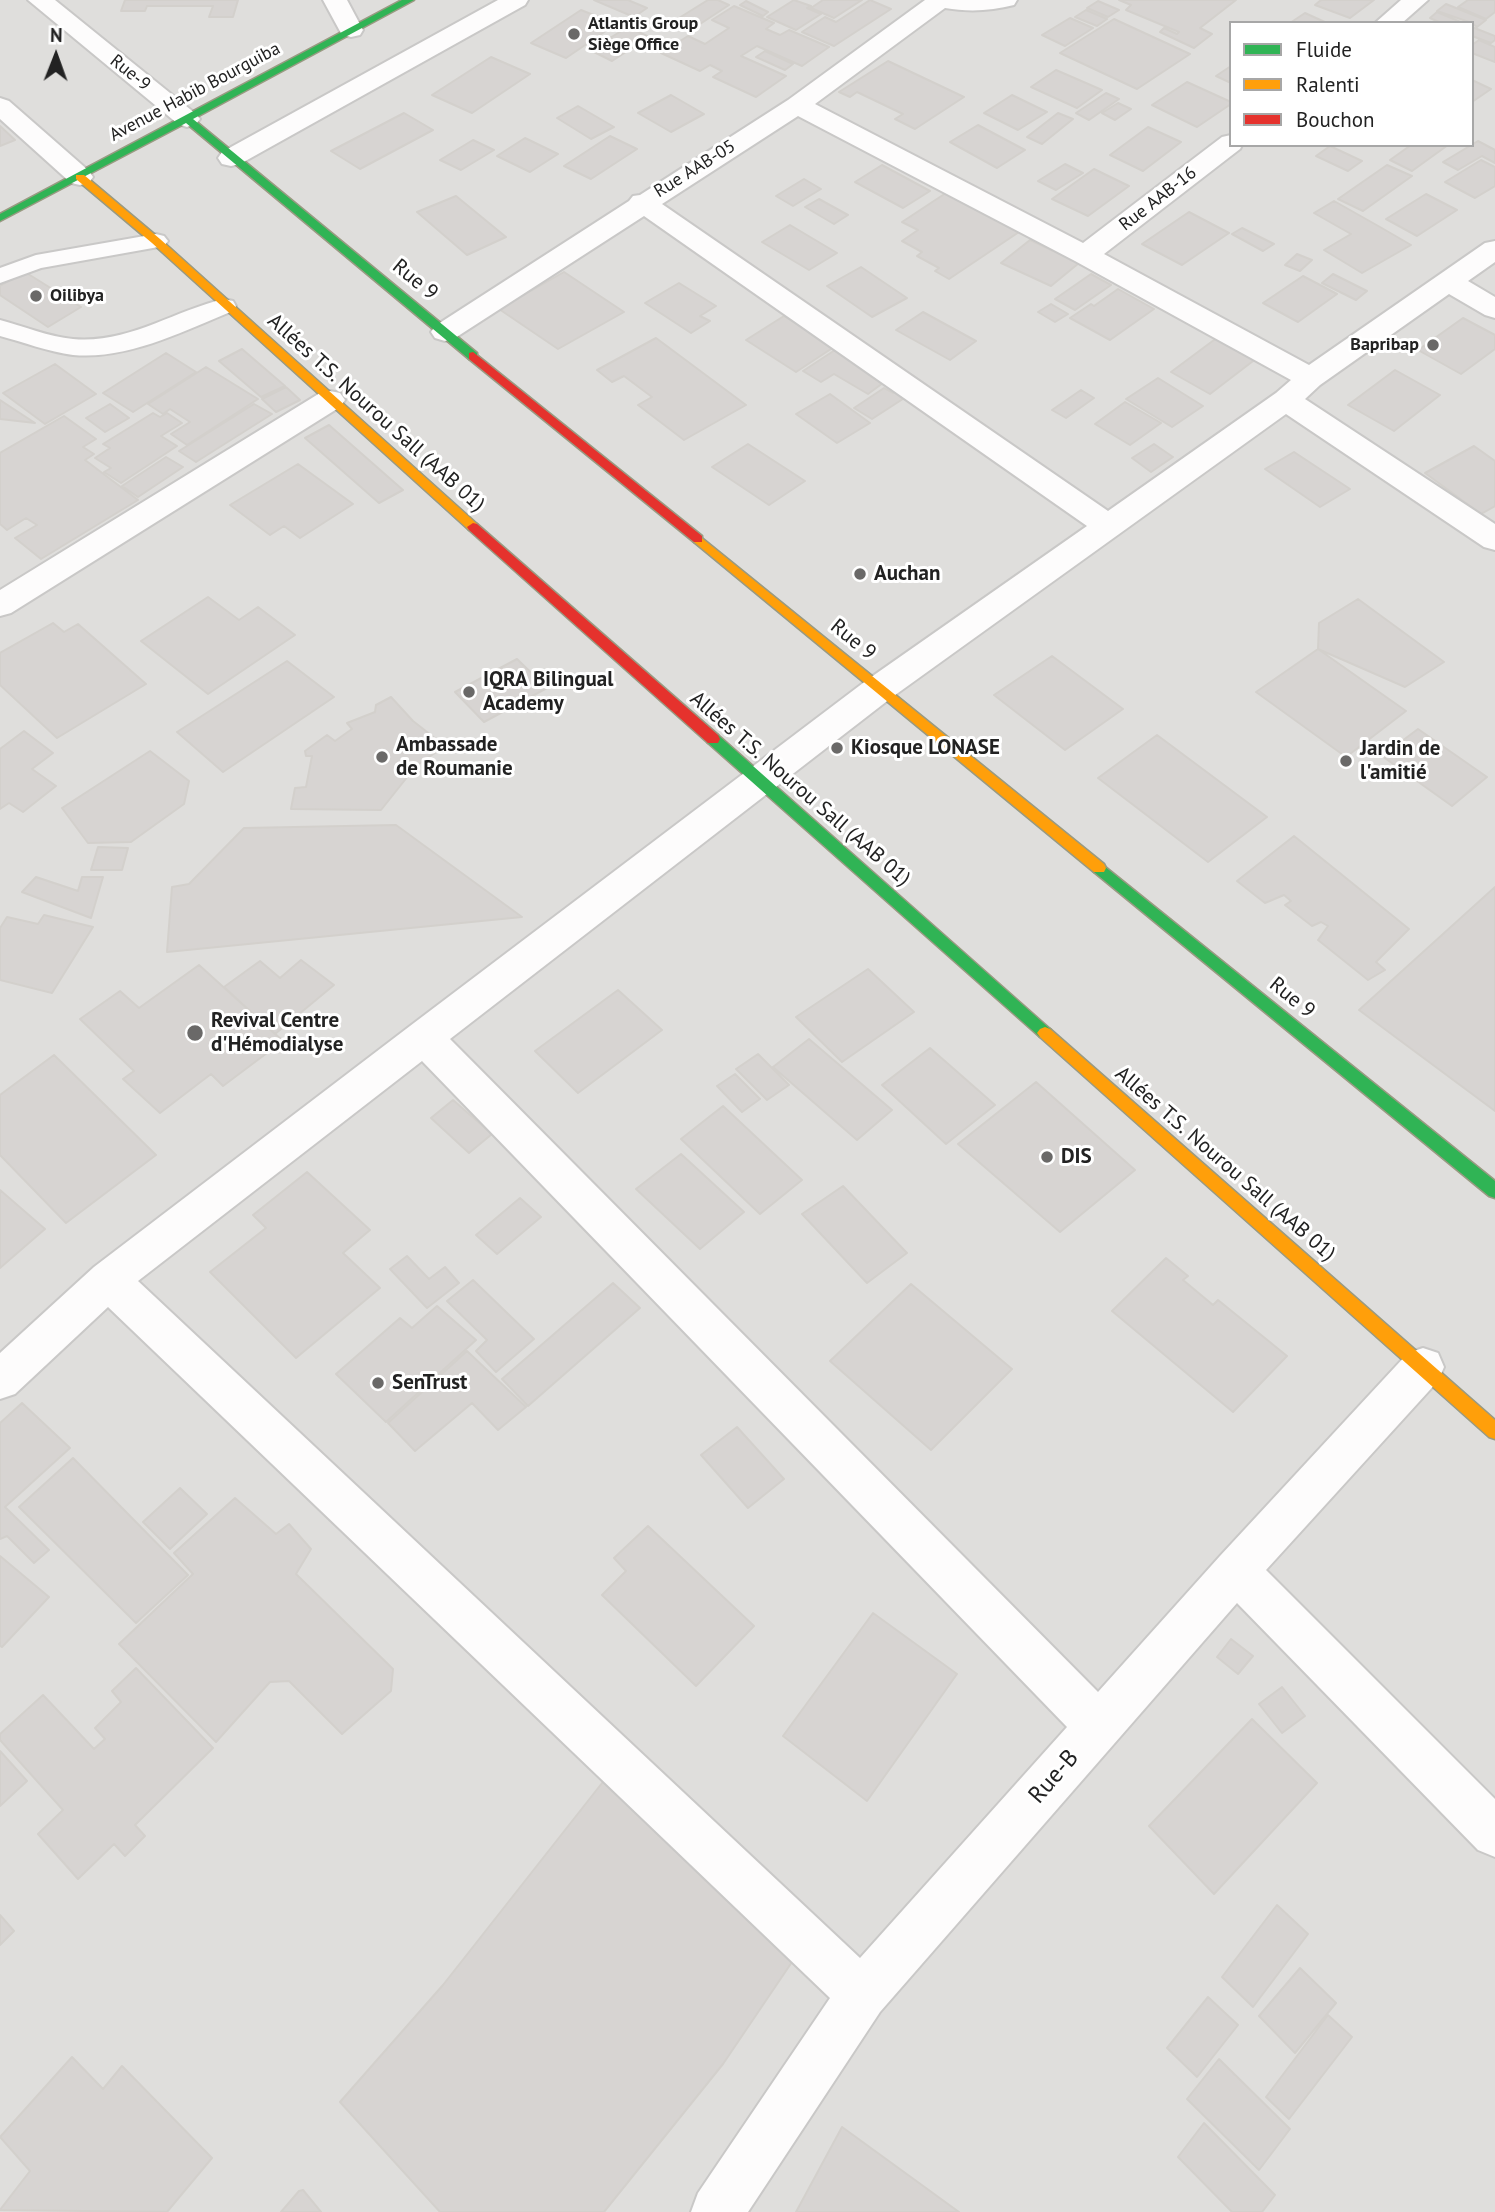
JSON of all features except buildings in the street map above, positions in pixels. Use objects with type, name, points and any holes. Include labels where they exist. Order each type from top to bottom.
[{"type":"street","name":"Rue-9","points":[[40,0],[187,119]]},
{"type":"street","points":[[335,0],[351,30]]},
{"type":"street","name":"Avenue Habib Bourguiba","points":[[0,218],[409,0]]},
{"type":"street","points":[[231,158],[516,0]]},
{"type":"street","points":[[939,1],[965,4],[1005,0]]},
{"type":"street","points":[[1390,21],[1416,0]]},
{"type":"street","name":"Rue AAB-05","points":[[445,331],[642,202],[797,105],[939,1]]},
{"type":"street","points":[[797,105],[1085,255],[1298,389],[1495,539]]},
{"type":"street","points":[[0,106],[80,177]]},
{"type":"street","name":"Rue 9","points":[[187,119],[231,158],[1495,1191]]},
{"type":"street","name":"Rue AAB-16","points":[[1085,255],[1229,145]]},
{"type":"street","name":"Allées T.S. Nourou Sall (AAB 01)","points":[[80,177],[156,241],[224,306],[1495,1431]]},
{"type":"street","points":[[642,202],[1110,527]]},
{"type":"street","points":[[0,1380],[108,1280],[879,688],[1110,527],[1495,249]]},
{"type":"street","points":[[1448,281],[1495,309]]},
{"type":"street","points":[[0,605],[330,400]]},
{"type":"street","points":[[423,1038],[1099,1726]]},
{"type":"street","points":[[108,1280],[862,1994]]},
{"type":"street","name":"Rue-B","points":[[718,2212],[862,1994],[1236,1571],[1423,1367]]},
{"type":"street","points":[[1236,1571],[1495,1833]]},
{"type":"lane","points":[[0,276],[36,261],[156,241]]},
{"type":"lane","points":[[0,328],[73,347],[107,345],[139,339],[224,306]]},
{"type":"shaded area","points":[[0,0],[1495,0],[1495,2212],[0,2212]]},
{"type":"traffic: fast","points":[[0,218],[409,0]]},
{"type":"traffic: fast","points":[[187,119],[473,356]]},
{"type":"traffic: fast","points":[[713,739],[1045,1033]]},
{"type":"traffic: fast","points":[[1099,868],[1495,1191]]},
{"type":"traffic: slow","points":[[80,177],[156,241],[473,527]]},
{"type":"traffic: slow","points":[[698,539],[1099,868]]},
{"type":"traffic: slow","points":[[1045,1033],[1495,1431]]},
{"type":"traffic: jam","points":[[473,356],[698,539]]},
{"type":"traffic: jam","points":[[473,527],[713,739]]},
{"type":"place","name":"Atlantis Group Siège Office","points":[[574,34]]},
{"type":"place","name":"Oilibya","points":[[36,296]]},
{"type":"place","name":"Bapribap","points":[[1433,345]]},
{"type":"place","name":"Auchan","points":[[860,574]]},
{"type":"place","name":"IQRA Bilingual Academy","points":[[469,692]]},
{"type":"place","name":"Kiosque LONASE","points":[[837,748]]},
{"type":"place","name":"Ambassade de Roumanie","points":[[382,757]]},
{"type":"place","name":"Jardin de l'amitié","points":[[1346,761]]},
{"type":"place","name":"Revival Centre d'Hémodialyse","points":[[195,1033]]},
{"type":"place","name":"DIS","points":[[1047,1157]]},
{"type":"place","name":"SenTrust","points":[[378,1383]]}]
